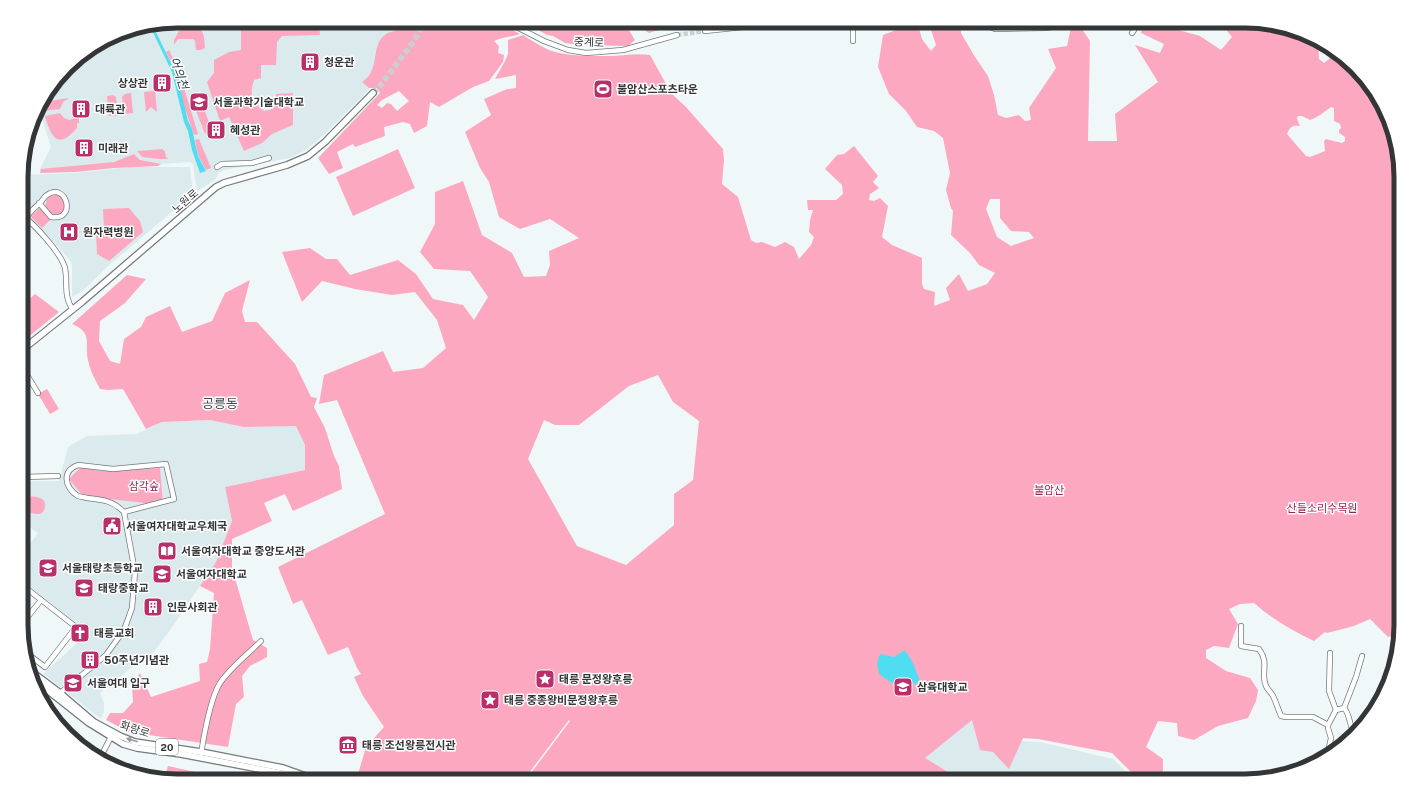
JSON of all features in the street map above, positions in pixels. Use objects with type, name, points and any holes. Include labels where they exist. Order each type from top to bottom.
[{"type":"main road","name":"노원로","points":[[28,345],[73,310],[216,187],[228,182],[287,165],[308,156],[325,142],[373,93]]},
{"type":"main road","name":"화랑로","points":[[37,677],[89,723],[112,735],[123,744],[137,748],[201,755],[283,768],[300,774]]},
{"type":"main road","name":"화랑로","points":[[40,683],[58,695]]},
{"type":"main road","name":"화랑로","points":[[201,755],[285,774]]},
{"type":"street","points":[[705,31],[733,28]]},
{"type":"street","points":[[853,28],[853,41]]},
{"type":"street","points":[[991,28],[995,30],[1045,28]]},
{"type":"street","points":[[1132,33],[1135,28]]},
{"type":"street","name":"중계로","points":[[523,29],[556,46],[586,53],[623,50],[677,36]]},
{"type":"street","points":[[217,167],[222,164],[252,163],[269,158]]},
{"type":"street","points":[[28,213],[46,195],[56,192],[64,197],[67,204],[65,212],[58,217],[50,217],[39,203]]},
{"type":"street","points":[[28,220],[59,254],[65,270],[67,301],[73,310]]},
{"type":"street","points":[[28,376],[38,392]]},
{"type":"street","points":[[58,695],[106,655],[124,630],[132,608],[135,572],[124,512],[117,505],[108,501],[79,496],[69,486],[66,478],[69,471],[78,465],[113,469],[166,464],[174,499],[124,512]]},
{"type":"street","points":[[28,477],[58,476]]},
{"type":"street","points":[[28,590],[76,627],[45,667],[32,657]]},
{"type":"street","points":[[28,616],[41,600]]},
{"type":"street","points":[[1241,626],[1241,646],[1259,650],[1263,655],[1265,662],[1264,679],[1266,686],[1273,695],[1281,716],[1313,717],[1328,725]]},
{"type":"street","points":[[201,755],[205,730],[212,703],[220,684],[261,641]]},
{"type":"street","points":[[1330,653],[1329,691],[1336,710]]},
{"type":"street","points":[[1344,708],[1362,656]]},
{"type":"street","points":[[1329,748],[1331,738],[1328,725],[1336,710],[1344,708]]},
{"type":"street","points":[[1344,708],[1348,711],[1352,728]]},
{"type":"street","points":[[102,754],[112,735]]},
{"type":"shaded area","name":"서울과학기술대학교","points":[[167,28],[406,28],[381,75],[361,98],[316,142],[304,151],[290,158],[224,170],[219,173],[215,180],[197,191],[193,164],[190,162],[41,172],[40,169],[51,147],[41,115],[53,94],[65,79],[86,59],[120,39],[139,33]]},
{"type":"shaded area","name":"원자력병원","points":[[128,167],[190,167],[193,194],[108,266],[81,292],[72,297],[72,263],[28,215],[28,175],[76,173]]},
{"type":"shaded area","name":"서울여자대학교","points":[[210,420],[244,427],[296,425],[305,445],[305,470],[225,487],[232,521],[216,562],[173,626],[147,661],[142,659],[100,693],[104,703],[104,711],[101,719],[43,674],[88,633],[28,586],[28,547],[38,533],[28,526],[28,481],[59,481],[68,447],[87,436],[137,434],[162,422]]},
{"type":"shaded area","name":"삼육대학교","points":[[911,642],[987,739],[1040,742],[1113,759],[1128,774],[922,774],[862,716],[870,653]]},
{"type":"green space","points":[[180,28],[197,28],[204,36],[205,48],[196,50],[195,41],[193,39],[178,39],[174,45],[174,40]]},
{"type":"green space","points":[[241,28],[320,28],[320,35],[282,36],[277,42],[276,65],[261,65],[261,78],[254,80],[252,90],[254,101],[264,111],[270,110],[276,104],[276,94],[293,93],[293,125],[272,134],[262,143],[244,151],[229,117],[220,121],[207,82],[214,73],[214,60],[229,52],[241,50]]},
{"type":"green space","points":[[395,28],[509,28],[520,34],[494,41],[499,46],[498,53],[504,55],[503,62],[489,81],[473,87],[439,107],[430,102],[427,126],[414,133],[410,124],[403,122],[384,127],[385,136],[355,147],[353,144],[337,152],[343,168],[329,174],[318,158],[380,93],[377,88],[369,88],[362,82],[369,76],[378,46],[381,39],[386,34],[395,31]],"holes":[[[399,91],[409,101],[397,111],[391,104],[387,103],[382,108],[377,105],[382,100]]]},
{"type":"green space","points":[[535,28],[628,28],[635,40],[628,46],[580,45],[565,43],[553,36],[547,35]]},
{"type":"green space","points":[[643,28],[670,28],[649,33]]},
{"type":"green space","name":"불암산","points":[[899,28],[919,28],[922,39],[931,51],[936,45],[930,28],[961,28],[961,33],[988,76],[998,115],[1006,118],[1019,115],[1025,121],[1031,120],[1029,108],[1056,68],[1048,49],[1067,46],[1071,28],[1082,29],[1090,41],[1088,141],[1117,141],[1115,114],[1158,82],[1135,45],[1160,53],[1164,44],[1141,33],[1142,28],[1171,28],[1200,36],[1221,50],[1232,37],[1225,28],[1255,28],[1283,33],[1302,39],[1318,48],[1319,59],[1324,63],[1331,55],[1343,65],[1363,86],[1383,120],[1389,139],[1394,167],[1394,635],[1388,637],[1370,619],[1354,626],[1327,633],[1325,632],[1314,641],[1282,624],[1254,603],[1240,604],[1229,609],[1238,624],[1229,648],[1214,646],[1206,650],[1206,658],[1226,671],[1250,678],[1258,690],[1256,701],[1248,718],[1218,726],[1194,740],[1178,736],[1177,723],[1158,721],[1146,747],[1163,759],[1162,774],[1133,774],[1112,753],[1038,739],[1023,738],[1009,769],[993,752],[980,750],[972,720],[925,758],[951,774],[530,774],[570,721],[569,720],[528,774],[358,774],[366,747],[384,727],[363,696],[354,677],[361,674],[348,647],[328,655],[302,600],[293,604],[278,567],[385,514],[337,400],[319,404],[324,375],[383,351],[393,372],[423,368],[446,348],[437,320],[415,292],[392,295],[355,289],[322,281],[302,302],[282,252],[310,248],[326,259],[337,259],[350,275],[398,260],[416,274],[433,299],[463,305],[474,320],[488,297],[470,271],[434,269],[420,252],[435,224],[435,192],[463,181],[482,235],[512,253],[524,277],[546,276],[550,265],[549,251],[579,238],[550,219],[520,229],[499,217],[489,182],[480,168],[465,132],[491,115],[484,99],[507,89],[516,88],[516,75],[495,79],[508,54],[508,40],[523,35],[549,50],[564,54],[589,56],[636,54],[650,55],[671,93],[686,107],[723,149],[724,160],[722,184],[738,197],[751,240],[756,243],[762,242],[775,247],[785,242],[794,247],[799,259],[811,245],[814,237],[809,232],[813,210],[808,210],[807,200],[836,200],[843,194],[842,185],[825,169],[837,155],[844,154],[854,146],[878,176],[873,182],[879,188],[870,194],[869,200],[874,201],[880,198],[888,206],[882,237],[892,245],[922,258],[922,284],[924,289],[935,292],[934,306],[950,300],[946,288],[959,274],[968,291],[987,284],[995,273],[979,265],[970,253],[951,235],[953,211],[946,190],[950,173],[943,138],[934,131],[917,127],[906,111],[889,94],[878,67],[883,35]],"holes":[[[1331,107],[1334,108],[1334,121],[1340,124],[1341,128],[1339,133],[1345,137],[1345,141],[1342,143],[1326,139],[1324,141],[1325,151],[1310,157],[1306,156],[1287,134],[1290,128],[1293,126],[1300,126],[1297,119],[1298,116],[1302,116],[1310,120]],[[990,199],[1000,199],[1000,218],[1011,231],[1029,232],[1034,238],[1011,246],[997,237],[986,209]],[[658,375],[673,402],[699,421],[693,480],[674,494],[674,525],[626,565],[577,546],[528,459],[544,420],[555,425],[579,425],[629,386]]]},
{"type":"green space","points":[[169,50],[178,68],[198,134],[194,135],[183,103],[179,83],[173,65],[166,52]]},
{"type":"green space","points":[[155,91],[157,112],[151,107],[146,112],[144,92]]},
{"type":"green space","points":[[131,93],[133,113],[124,114],[122,97],[125,94]]},
{"type":"green space","points":[[113,95],[116,97],[118,116],[109,116],[107,96]]},
{"type":"green space","points":[[69,98],[63,102],[60,109],[43,111],[49,101]]},
{"type":"green space","points":[[201,100],[212,131],[205,134],[193,103]]},
{"type":"green space","points":[[60,113],[64,118],[69,120],[79,117],[79,123],[77,123],[77,128],[70,135],[60,140],[53,135],[47,124],[45,116]]},
{"type":"green space","points":[[199,139],[211,168],[206,170],[198,155],[195,140]]},
{"type":"green space","points":[[163,149],[168,159],[142,157],[137,151]]},
{"type":"green space","points":[[398,149],[415,188],[353,216],[336,177]]},
{"type":"green space","points":[[134,154],[140,160],[161,164],[158,166],[40,173],[41,169],[114,162]]},
{"type":"green space","points":[[54,194],[62,197],[66,205],[62,214],[51,214],[45,207],[47,199]]},
{"type":"green space","points":[[40,208],[51,219],[42,228],[31,216]]},
{"type":"green space","points":[[129,208],[140,221],[143,232],[109,261],[97,254],[96,231],[104,230],[103,209]]},
{"type":"green space","points":[[127,275],[146,279],[125,303],[100,321],[99,341],[110,361],[120,364],[124,339],[141,327],[146,317],[170,306],[182,332],[212,321],[225,293],[250,280],[242,311],[245,322],[257,322],[295,364],[311,397],[317,398],[314,407],[325,428],[334,456],[339,466],[342,489],[293,511],[285,494],[264,503],[272,521],[232,539],[232,568],[253,640],[267,648],[267,657],[250,666],[242,676],[244,697],[236,704],[228,747],[129,732],[106,720],[110,713],[123,713],[133,702],[132,686],[140,673],[151,697],[200,681],[199,664],[207,662],[210,649],[214,593],[200,586],[216,562],[232,521],[225,487],[305,470],[305,445],[296,426],[244,427],[210,420],[162,422],[146,429],[123,389],[100,389],[89,364],[86,335],[79,327],[72,324]]},
{"type":"green space","points":[[35,294],[59,312],[28,337],[28,300]]},
{"type":"green space","points":[[47,389],[59,409],[50,414],[38,394]]},
{"type":"green space","name":"삼각숲","points":[[81,467],[102,471],[160,468],[163,505],[83,496],[69,479]]},
{"type":"green space","points":[[28,496],[44,500],[44,510],[39,514],[28,513]]},
{"type":"green space","points":[[168,766],[204,774],[167,774],[166,774]]},
{"type":"water","points":[[152,30],[155,30],[179,83],[198,156],[206,171],[200,173],[184,122],[172,72]]},
{"type":"water","points":[[905,650],[913,663],[920,681],[902,690],[879,674],[877,663],[880,654],[894,657]]},
{"type":"tunnel","points":[[373,93],[414,41],[421,28]]},
{"type":"tunnel","points":[[677,35],[705,31]]},
{"type":"place","name":"청운관","points":[[310,62]]},
{"type":"place","name":"상상관","points":[[162,83]]},
{"type":"place","name":"불암산스포츠타운","points":[[603,89]]},
{"type":"place","name":"서울과학기술대학교","points":[[199,102]]},
{"type":"place","name":"대륙관","points":[[81,109]]},
{"type":"place","name":"혜성관","points":[[216,130]]},
{"type":"place","name":"미래관","points":[[84,148]]},
{"type":"place","name":"원자력병원","points":[[69,232]]},
{"type":"place","name":"서울여자대학교우체국","points":[[112,526]]},
{"type":"place","name":"서울여자대학교 중앙도서관","points":[[167,551]]},
{"type":"place","name":"서울태랑초등학교","points":[[48,568]]},
{"type":"place","name":"서울여자대학교","points":[[162,574]]},
{"type":"place","name":"태랑중학교","points":[[84,588]]},
{"type":"place","name":"인문사회관","points":[[153,607]]},
{"type":"place","name":"태릉교회","points":[[80,633]]},
{"type":"place","name":"50주년기념관","points":[[90,660]]},
{"type":"place","name":"태릉 문정왕후릉","points":[[545,679]]},
{"type":"place","name":"서울여대 입구","points":[[73,683]]},
{"type":"place","name":"삼육대학교","points":[[903,687]]},
{"type":"place","name":"태릉 중종왕비문정왕후릉","points":[[490,700]]},
{"type":"place","name":"태릉 조선왕릉전시관","points":[[348,745]]},
{"type":"district","name":"공릉동","points":[[220,403]]},
{"type":"water label","name":"어의천","points":[[179,73]]},
{"type":"park label","name":"산들소리수목원","points":[[1322,508]]}]
